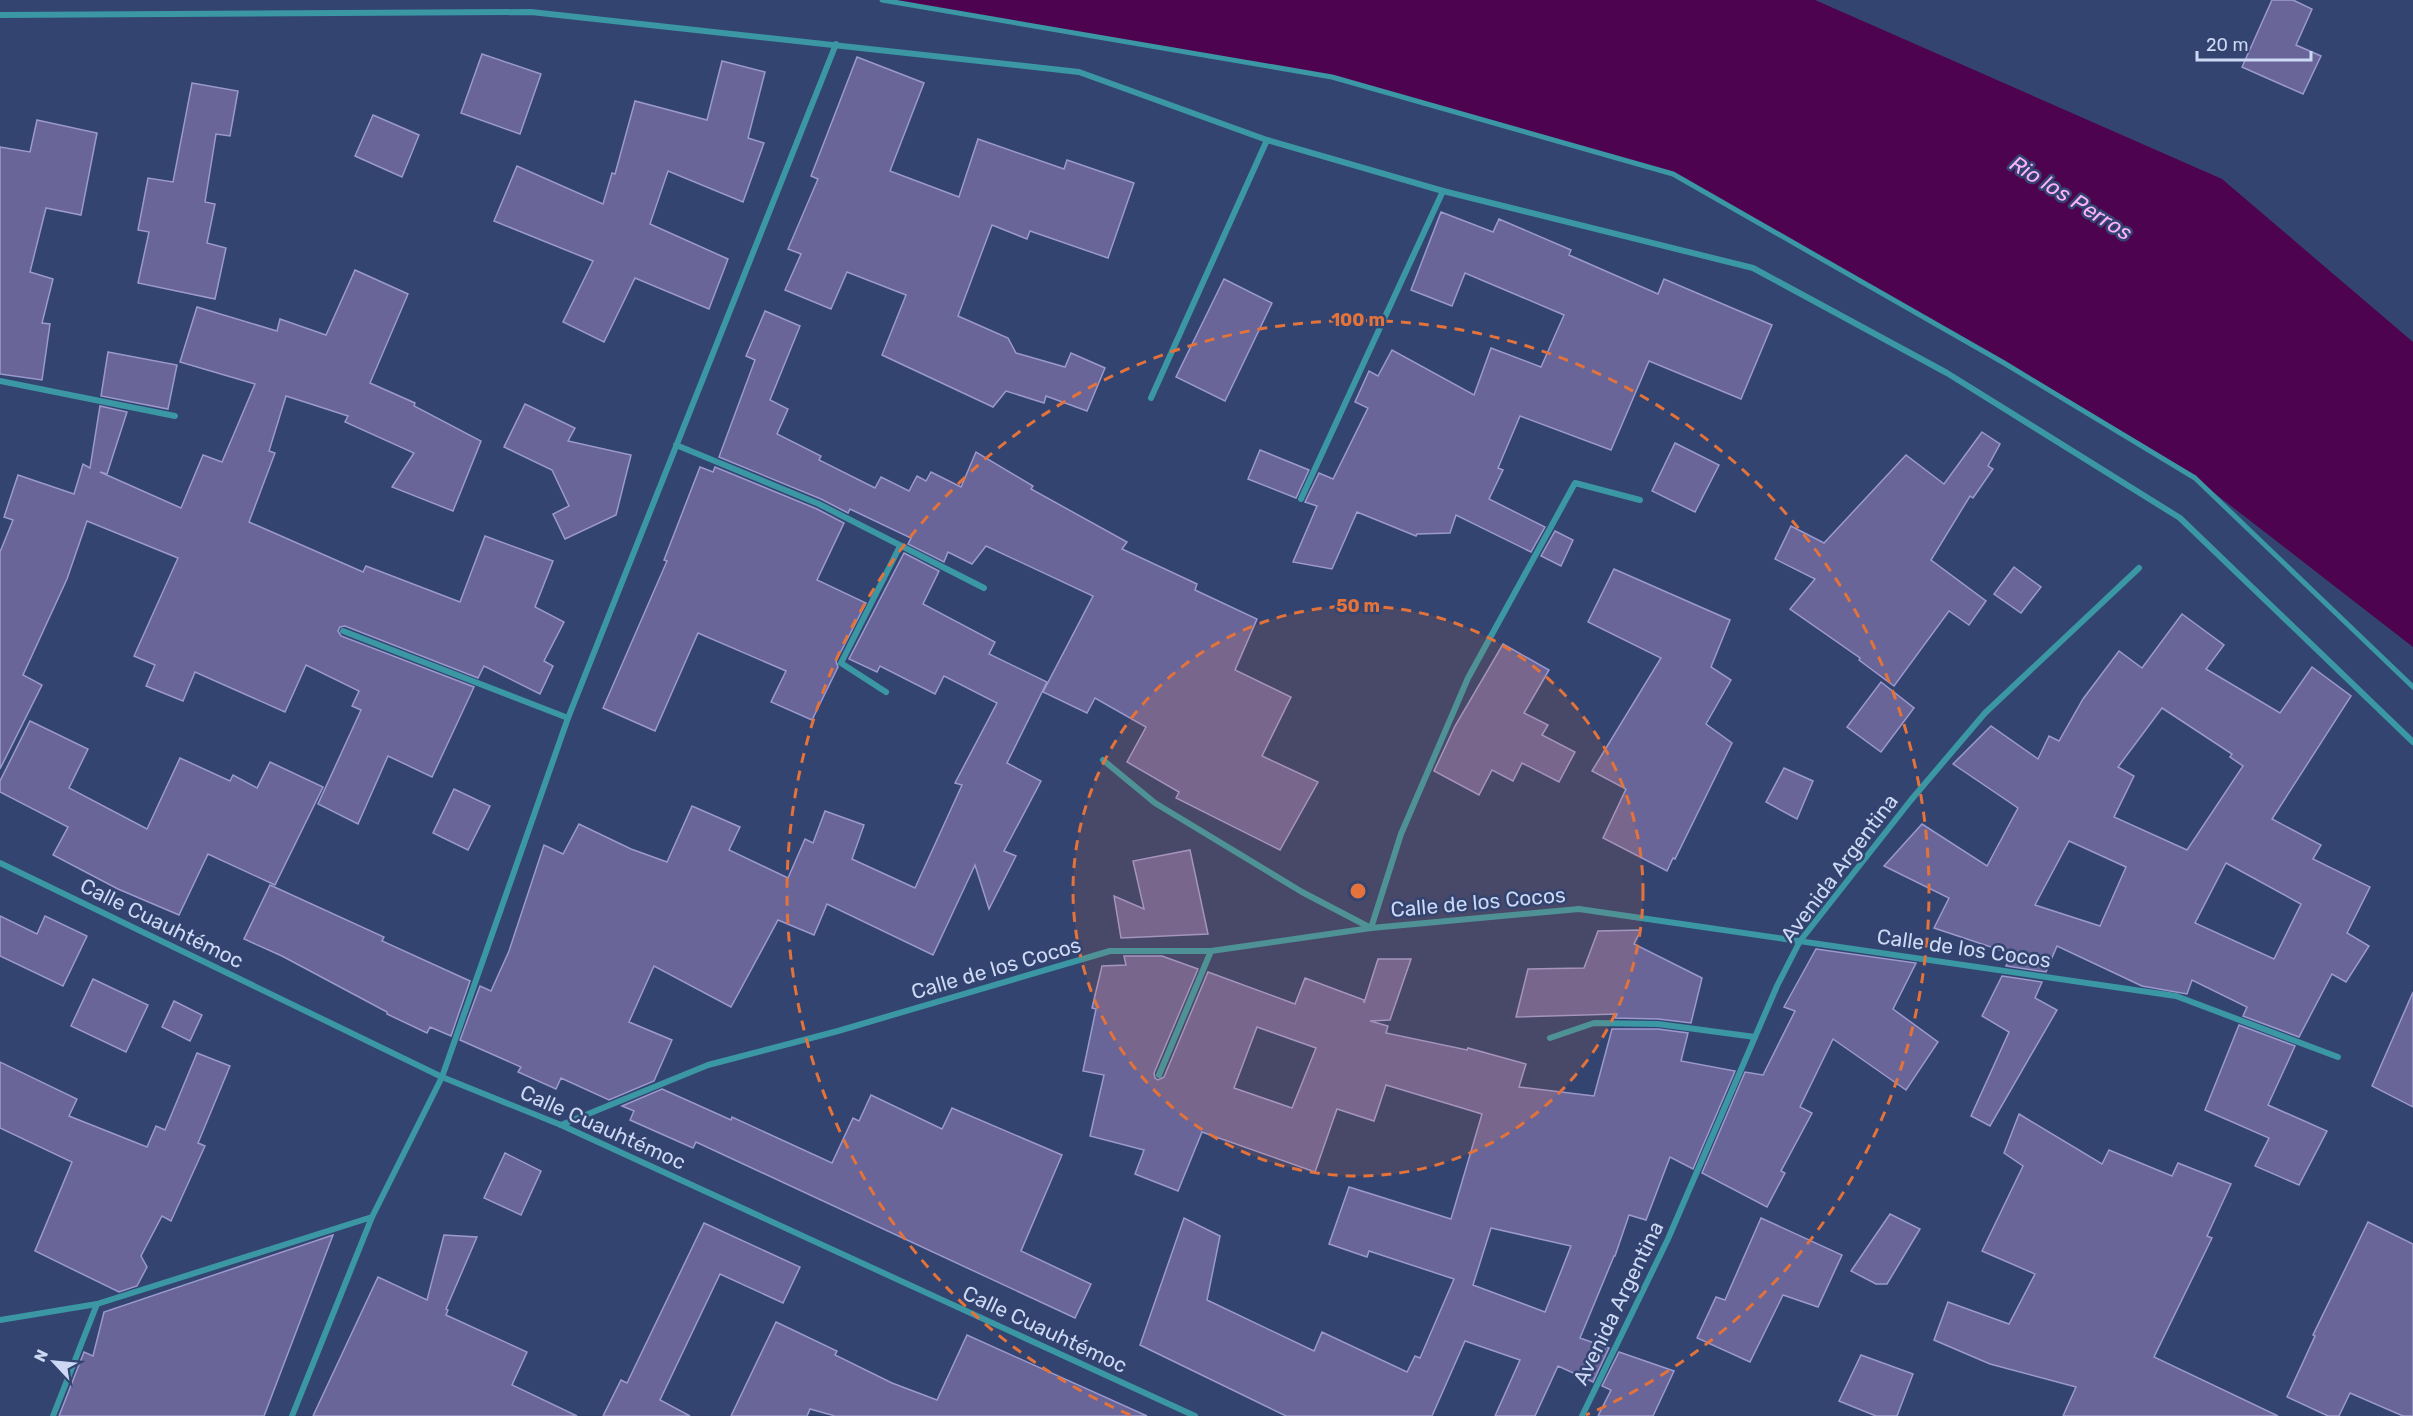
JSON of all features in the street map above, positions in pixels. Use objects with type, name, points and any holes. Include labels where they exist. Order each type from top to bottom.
[{"type":"street","points":[[882,0],[1332,78],[1673,174],[2004,363],[2195,478],[2413,687]]},
{"type":"street","points":[[0,15],[531,12],[1079,72],[1267,140],[1443,190],[1753,268],[1947,373],[2180,519],[2413,742]]},
{"type":"street","points":[[292,1416],[372,1217],[442,1077],[568,718],[836,44]]},
{"type":"street","points":[[1151,398],[1267,140]]},
{"type":"street","points":[[1301,499],[1443,190]]},
{"type":"street","points":[[0,381],[175,416]]},
{"type":"street","points":[[676,446],[819,504],[984,588]]},
{"type":"street","points":[[1103,760],[1155,802],[1302,892],[1371,928],[1401,834],[1468,678],[1575,483],[1640,500]]},
{"type":"street","points":[[886,692],[841,663],[900,546]]},
{"type":"street","name":"Avenida Argentina","points":[[1582,1416],[1668,1239],[1777,986],[1800,941],[1911,801],[1985,713],[2139,568]]},
{"type":"street","points":[[343,631],[568,718]]},
{"type":"street","name":"Calle Cuauhtémoc","points":[[0,863],[442,1077],[561,1125],[1195,1416]]},
{"type":"street","name":"Calle de los Cocos","points":[[561,1125],[708,1065],[838,1031],[1110,951],[1211,951],[1371,928],[1579,909],[2176,996],[2338,1057]]},
{"type":"street","points":[[1159,1075],[1211,951]]},
{"type":"street","points":[[1550,1038],[1594,1023],[1658,1024],[1755,1037]]},
{"type":"street","points":[[0,1320],[97,1304],[372,1217]]},
{"type":"street","points":[[53,1416],[97,1304]]},
{"type":"water","name":"Rio los Perros","points":[[882,0],[1815,0],[2222,179],[2413,342],[2413,647],[2195,478],[2004,363],[1673,174],[1332,77]]},
{"type":"building","points":[[2272,0],[2293,0],[2312,9],[2296,45],[2321,56],[2303,94],[2242,67]]},
{"type":"building","points":[[482,54],[541,74],[520,134],[461,113]]},
{"type":"building","points":[[857,57],[924,83],[890,171],[959,197],[978,139],[1064,169],[1067,160],[1134,183],[1108,258],[1030,231],[1027,239],[992,225],[958,316],[1008,338],[1016,353],[1065,367],[1071,353],[1105,368],[1087,411],[1046,396],[1044,403],[1006,391],[993,407],[882,355],[906,295],[847,272],[831,309],[785,290],[801,254],[788,249],[818,179],[811,176]]},
{"type":"building","points":[[722,61],[765,72],[748,138],[764,143],[743,202],[668,171],[650,224],[728,259],[709,309],[635,278],[604,342],[563,322],[593,261],[494,221],[517,166],[603,204],[612,173],[615,174],[635,101],[707,120]]},
{"type":"building","points":[[192,83],[238,91],[230,136],[216,134],[205,202],[215,204],[207,243],[226,248],[215,299],[138,283],[149,232],[138,230],[148,178],[173,182]]},
{"type":"building","points":[[373,115],[419,135],[402,177],[355,156]]},
{"type":"building","points":[[37,120],[97,133],[81,215],[46,208],[30,272],[53,279],[42,323],[50,324],[42,380],[0,374],[0,147],[30,152]]},
{"type":"building","points":[[1441,212],[1493,232],[1499,219],[1571,250],[1569,255],[1658,294],[1664,279],[1772,325],[1741,399],[1649,361],[1611,450],[1520,416],[1498,468],[1503,470],[1489,499],[1545,527],[1531,552],[1456,515],[1450,533],[1417,534],[1416,536],[1357,512],[1332,569],[1293,562],[1317,506],[1305,502],[1319,473],[1333,479],[1368,408],[1355,402],[1369,371],[1378,376],[1392,350],[1474,395],[1491,348],[1541,367],[1564,315],[1465,273],[1452,306],[1411,290]]},
{"type":"building","points":[[355,270],[408,294],[370,383],[415,403],[414,406],[481,441],[453,511],[392,487],[414,453],[345,422],[348,416],[286,396],[269,451],[275,453],[249,522],[363,572],[366,566],[460,602],[485,536],[553,561],[535,607],[564,622],[544,661],[553,666],[540,694],[484,666],[478,678],[345,626],[340,627],[338,631],[341,636],[474,687],[432,777],[388,756],[358,824],[318,804],[361,710],[352,706],[359,691],[306,665],[285,712],[195,672],[183,701],[146,686],[155,665],[134,656],[178,558],[87,521],[67,579],[23,675],[42,685],[0,769],[0,552],[13,520],[4,517],[18,475],[74,494],[83,464],[90,468],[100,406],[127,412],[107,474],[100,472],[181,508],[203,455],[222,462],[255,384],[180,362],[197,307],[277,331],[280,319],[326,335]]},
{"type":"building","points":[[1224,279],[1272,303],[1225,401],[1176,377]]},
{"type":"building","points":[[765,311],[800,326],[770,400],[788,409],[777,434],[821,456],[819,460],[875,488],[881,477],[909,491],[917,476],[926,481],[931,472],[961,487],[976,452],[1033,486],[1031,489],[1127,542],[1122,549],[1197,584],[1195,590],[1257,619],[1235,670],[1291,697],[1262,756],[1318,782],[1280,850],[1176,798],[1179,792],[1127,762],[1146,727],[1095,698],[1087,713],[1043,692],[1093,596],[986,546],[972,564],[948,552],[944,562],[908,544],[911,538],[850,509],[848,513],[821,499],[719,457],[755,360],[746,356]]},
{"type":"building","points":[[108,352],[177,365],[168,409],[101,396]]},
{"type":"building","points":[[525,404],[575,428],[568,441],[631,455],[616,515],[565,539],[553,514],[569,506],[552,470],[504,447]]},
{"type":"building","points":[[1982,432],[2000,444],[1988,466],[1993,469],[1973,498],[1970,496],[1931,560],[1986,601],[1969,625],[1949,611],[1894,686],[1859,660],[1860,658],[1790,609],[1815,579],[1775,559],[1791,526],[1824,543],[1906,455],[1944,484]]},
{"type":"building","points":[[1675,443],[1719,465],[1695,512],[1652,491]]},
{"type":"building","points":[[1260,450],[1309,470],[1296,498],[1248,479]]},
{"type":"building","points":[[700,467],[713,472],[715,467],[817,509],[844,523],[817,580],[866,603],[836,661],[838,667],[812,720],[771,702],[786,671],[698,633],[655,731],[603,708],[667,561],[664,560]]},
{"type":"building","points":[[1555,531],[1573,540],[1561,566],[1541,556]]},
{"type":"building","points":[[904,553],[939,571],[923,604],[995,642],[989,654],[1047,682],[1007,763],[1041,781],[1004,851],[1016,856],[989,909],[975,865],[933,955],[827,904],[814,935],[778,920],[731,1007],[654,966],[629,1022],[672,1040],[654,1081],[609,1100],[561,1078],[556,1089],[518,1072],[521,1067],[460,1040],[480,986],[491,991],[509,951],[544,845],[563,854],[579,824],[631,849],[667,862],[692,806],[740,827],[729,850],[788,878],[805,839],[813,843],[825,811],[864,825],[852,859],[915,888],[962,785],[955,783],[997,703],[944,676],[935,694],[880,666],[877,672],[849,659]]},
{"type":"building","points":[[2014,567],[2041,587],[2021,613],[1994,594]]},
{"type":"building","points":[[1614,569],[1730,620],[1711,667],[1731,680],[1706,724],[1732,743],[1667,871],[1603,838],[1626,789],[1592,771],[1661,658],[1588,622]]},
{"type":"building","points":[[2182,614],[2224,645],[2206,669],[2280,713],[2312,667],[2351,696],[2272,819],[2321,845],[2313,859],[2370,887],[2347,933],[2369,946],[2346,982],[2332,974],[2299,1037],[2243,1016],[2247,1007],[2192,980],[2187,994],[2142,986],[2057,946],[2046,972],[2006,966],[2012,954],[1934,928],[1949,898],[1884,866],[1922,824],[1987,866],[2018,808],[1953,764],[1991,726],[2038,759],[2049,736],[2059,741],[2083,699],[2119,651],[2142,668]],"holes":[[[2162,708],[2232,754],[2230,757],[2243,766],[2187,850],[2114,817],[2134,776],[2118,767]],[[2069,841],[2126,867],[2100,926],[2035,905]],[[2226,863],[2301,904],[2274,959],[2195,923]]]},
{"type":"building","points":[[1503,644],[1549,670],[1524,713],[1548,725],[1542,735],[1575,752],[1559,782],[1522,763],[1513,781],[1492,770],[1479,795],[1434,771],[1455,726]]},
{"type":"building","points":[[1881,682],[1914,708],[1881,752],[1847,727]]},
{"type":"building","points":[[30,721],[88,749],[69,788],[147,829],[180,758],[230,781],[233,775],[257,788],[270,762],[323,787],[275,885],[208,854],[179,915],[118,889],[53,855],[68,827],[0,792],[0,781]]},
{"type":"building","points":[[1784,768],[1813,781],[1797,819],[1766,802]]},
{"type":"building","points":[[454,789],[490,806],[468,850],[433,833]]},
{"type":"building","points":[[1190,850],[1208,934],[1121,938],[1114,896],[1144,909],[1133,861]]},
{"type":"building","points":[[270,885],[384,937],[382,941],[470,981],[451,1036],[430,1027],[427,1033],[387,1014],[282,956],[244,939]]},
{"type":"building","points":[[0,916],[37,934],[45,916],[87,936],[63,986],[0,956]]},
{"type":"building","points":[[1641,930],[1634,944],[1702,978],[1691,1023],[1658,1019],[1615,1018],[1617,1014],[1516,1017],[1528,969],[1584,968],[1598,931]]},
{"type":"building","points":[[1816,949],[1916,963],[1893,1009],[1938,1042],[1906,1090],[1833,1039],[1800,1107],[1812,1113],[1781,1171],[1785,1173],[1767,1207],[1702,1173],[1745,1072],[1763,1075],[1795,1011],[1784,1007]]},
{"type":"building","points":[[1124,956],[1162,956],[1198,969],[1154,1073],[1158,1080],[1164,1077],[1208,972],[1295,1004],[1305,978],[1364,1000],[1364,1003],[1378,959],[1411,959],[1390,1020],[1370,1021],[1388,1026],[1386,1033],[1467,1050],[1468,1048],[1526,1064],[1519,1087],[1594,1096],[1612,1029],[1658,1029],[1688,1033],[1681,1061],[1735,1071],[1693,1169],[1670,1157],[1646,1220],[1629,1215],[1615,1256],[1580,1338],[1609,1348],[1593,1382],[1558,1366],[1535,1416],[1495,1416],[1520,1360],[1465,1341],[1432,1416],[1286,1416],[1140,1345],[1184,1218],[1220,1236],[1207,1300],[1314,1351],[1322,1332],[1407,1372],[1415,1356],[1420,1358],[1454,1279],[1369,1251],[1367,1257],[1329,1244],[1349,1187],[1451,1219],[1482,1114],[1386,1085],[1374,1121],[1337,1109],[1315,1172],[1202,1132],[1178,1191],[1135,1174],[1144,1150],[1090,1136],[1104,1075],[1083,1071],[1096,1009],[1092,1008],[1102,966],[1126,965]],"holes":[[[1257,1027],[1316,1048],[1292,1108],[1234,1088]],[[1491,1228],[1571,1246],[1545,1312],[1473,1285]]]},
{"type":"building","points":[[2002,976],[2042,982],[2035,998],[2057,1010],[1990,1126],[1971,1116],[2009,1032],[1982,1016]]},
{"type":"building","points":[[93,979],[148,1005],[126,1052],[71,1026]]},
{"type":"building","points":[[2413,992],[2413,1107],[2372,1086]]},
{"type":"building","points":[[174,1001],[202,1015],[190,1041],[162,1027]]},
{"type":"building","points":[[2239,1025],[2295,1046],[2268,1105],[2327,1131],[2299,1185],[2255,1166],[2269,1138],[2205,1110]]},
{"type":"building","points":[[197,1053],[230,1066],[198,1143],[205,1146],[171,1221],[162,1216],[141,1256],[147,1267],[137,1286],[119,1292],[35,1251],[72,1162],[0,1128],[0,1062],[77,1099],[69,1116],[147,1147],[156,1126],[165,1130]]},
{"type":"building","points":[[662,1089],[731,1120],[732,1117],[832,1163],[853,1118],[859,1121],[871,1095],[942,1129],[952,1108],[1062,1155],[1021,1251],[1091,1284],[1075,1318],[696,1142],[693,1148],[630,1120],[634,1111],[622,1106]]},
{"type":"building","points":[[2019,1114],[2102,1164],[2109,1150],[2172,1176],[2178,1163],[2231,1184],[2207,1236],[2212,1238],[2154,1357],[2278,1416],[2063,1416],[2076,1387],[1990,1364],[1934,1340],[1948,1302],[2009,1324],[2035,1274],[1982,1251],[2023,1166],[2004,1153]]},
{"type":"building","points":[[505,1153],[541,1171],[521,1215],[484,1198]]},
{"type":"building","points":[[1890,1214],[1920,1229],[1887,1284],[1876,1284],[1851,1271]]},
{"type":"building","points":[[1761,1218],[1842,1255],[1818,1307],[1783,1295],[1750,1362],[1697,1338],[1716,1297],[1725,1300]]},
{"type":"building","points":[[2368,1222],[2413,1244],[2413,1416],[2403,1416],[2350,1393],[2339,1416],[2328,1416],[2287,1397],[2315,1336],[2313,1335]]},
{"type":"building","points":[[704,1223],[800,1267],[783,1303],[720,1274],[660,1400],[690,1416],[603,1416],[621,1380],[627,1383]]},
{"type":"building","points":[[333,1235],[264,1416],[59,1416],[84,1352],[93,1356],[104,1312]]},
{"type":"building","points":[[444,1235],[477,1237],[446,1309],[448,1310],[446,1315],[527,1352],[512,1385],[577,1416],[313,1416],[378,1277],[427,1300]]},
{"type":"building","points":[[776,1322],[837,1351],[835,1355],[892,1383],[937,1400],[967,1335],[1147,1416],[835,1416],[810,1409],[807,1416],[731,1416]]},
{"type":"building","points":[[1619,1352],[1674,1371],[1653,1416],[1598,1416],[1611,1390],[1602,1386]]},
{"type":"building","points":[[1861,1355],[1913,1374],[1897,1416],[1876,1416],[1839,1401]]}]
